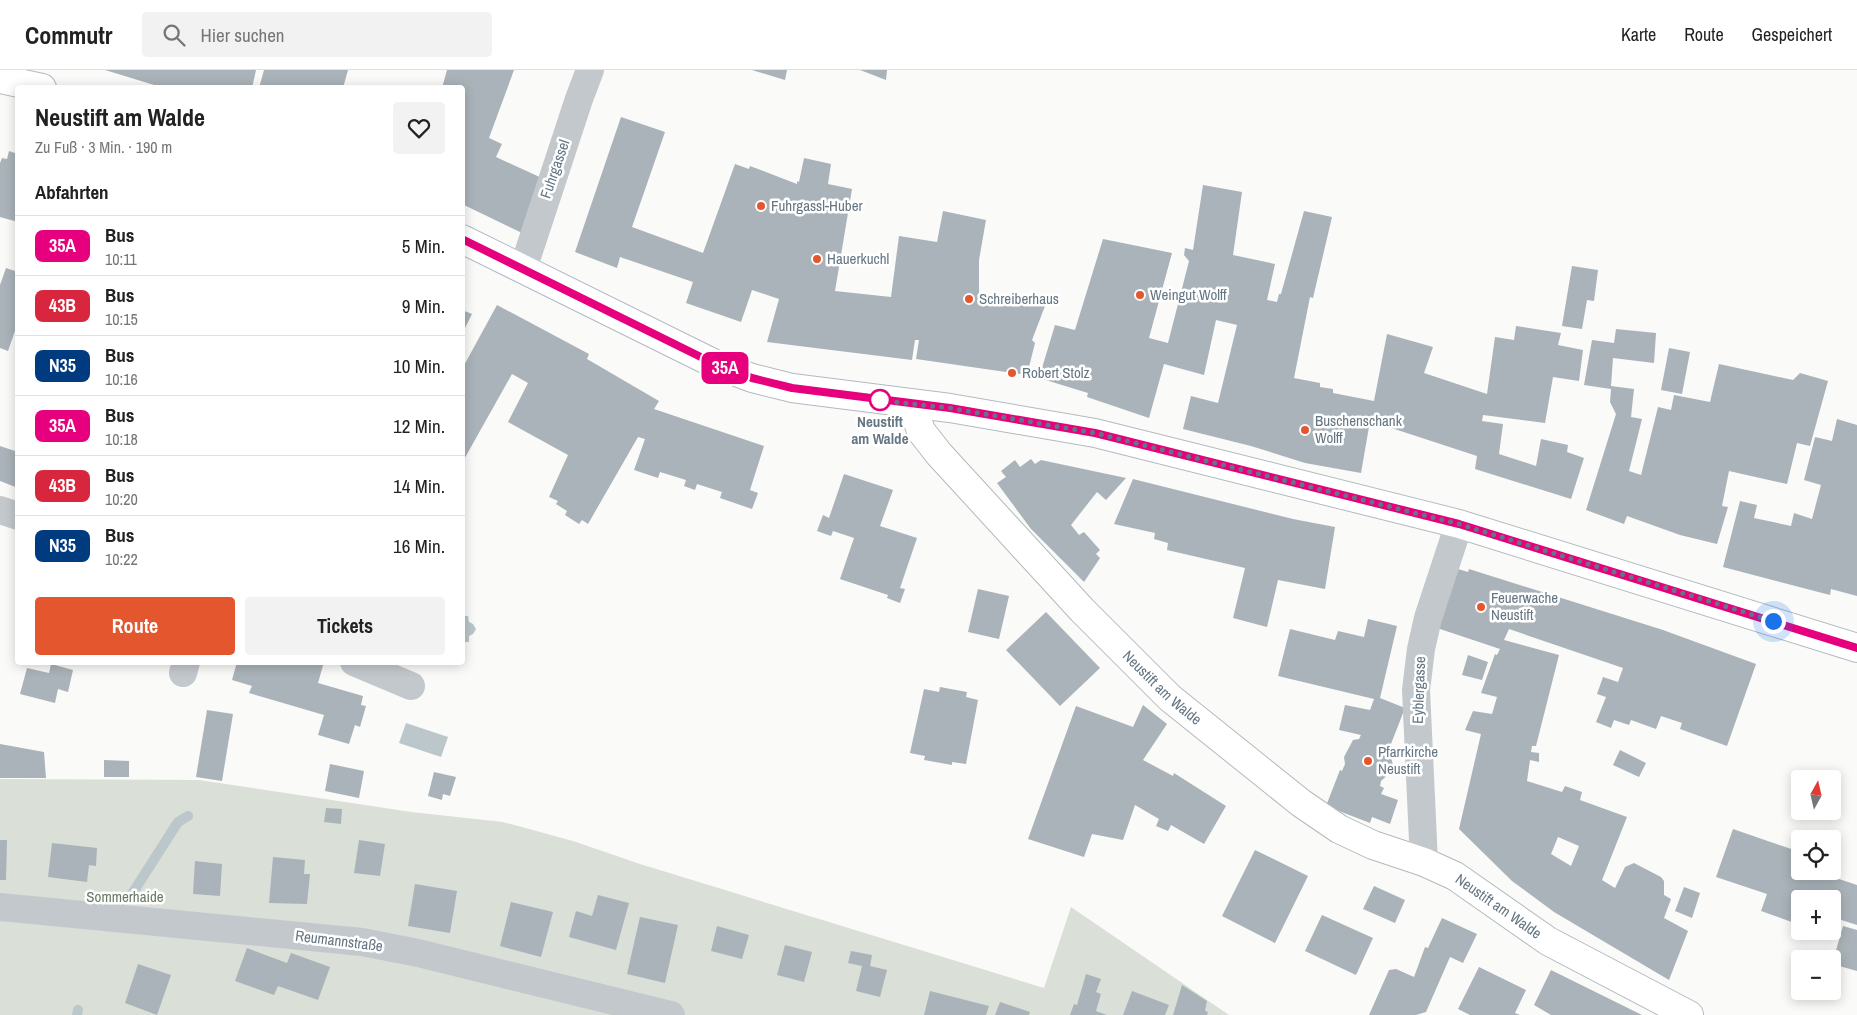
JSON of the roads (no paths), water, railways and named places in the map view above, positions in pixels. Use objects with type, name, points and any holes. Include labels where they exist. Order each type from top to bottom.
[{"type":"main road","points":[[0,79],[28,85]]},
{"type":"main road","points":[[465,240],[715,364],[752,378],[826,394],[976,412],[1095,433],[1459,524],[1857,648]]},
{"type":"main road","name":"Neustift am Walde","points":[[912,404],[921,431],[939,454],[1082,610],[1170,698],[1318,816],[1339,829],[1373,845],[1424,862],[1455,876],[1548,942],[1690,1015]]},
{"type":"street","name":"Fuhrgassel","points":[[523,269],[590,70]]},
{"type":"street","points":[[0,510],[15,515]]},
{"type":"street","name":"Eyblergasse","points":[[1424,862],[1417,682],[1421,649],[1428,618],[1459,524]]},
{"type":"street","points":[[361,665],[411,686]]},
{"type":"street","name":"Reumannstraße","points":[[0,907],[362,942],[418,953],[671,1015]]},
{"type":"waterway","points":[[130,897],[178,822],[188,816]]},
{"type":"waterway","points":[[77,1015],[78,1010]]},
{"type":"place","name":"Fuhrgassl-Huber","points":[[761,206]]},
{"type":"place","name":"Hauerkuchl","points":[[817,259]]},
{"type":"place","name":"Weingut Wolff","points":[[1140,295]]},
{"type":"place","name":"Schreiberhaus","points":[[969,299]]},
{"type":"place","name":"Robert Stolz","points":[[1012,373]]},
{"type":"place","name":"Neustift am Walde","points":[[880,400]]},
{"type":"place","name":"Buschenschank Wolff","points":[[1305,430]]},
{"type":"place","name":"Feuerwache Neustift","points":[[1481,607]]},
{"type":"place","name":"Pfarrkirche Neustift","points":[[1368,761]]},
{"type":"park label","name":"Sommerhaide","points":[[125,897]]}]
